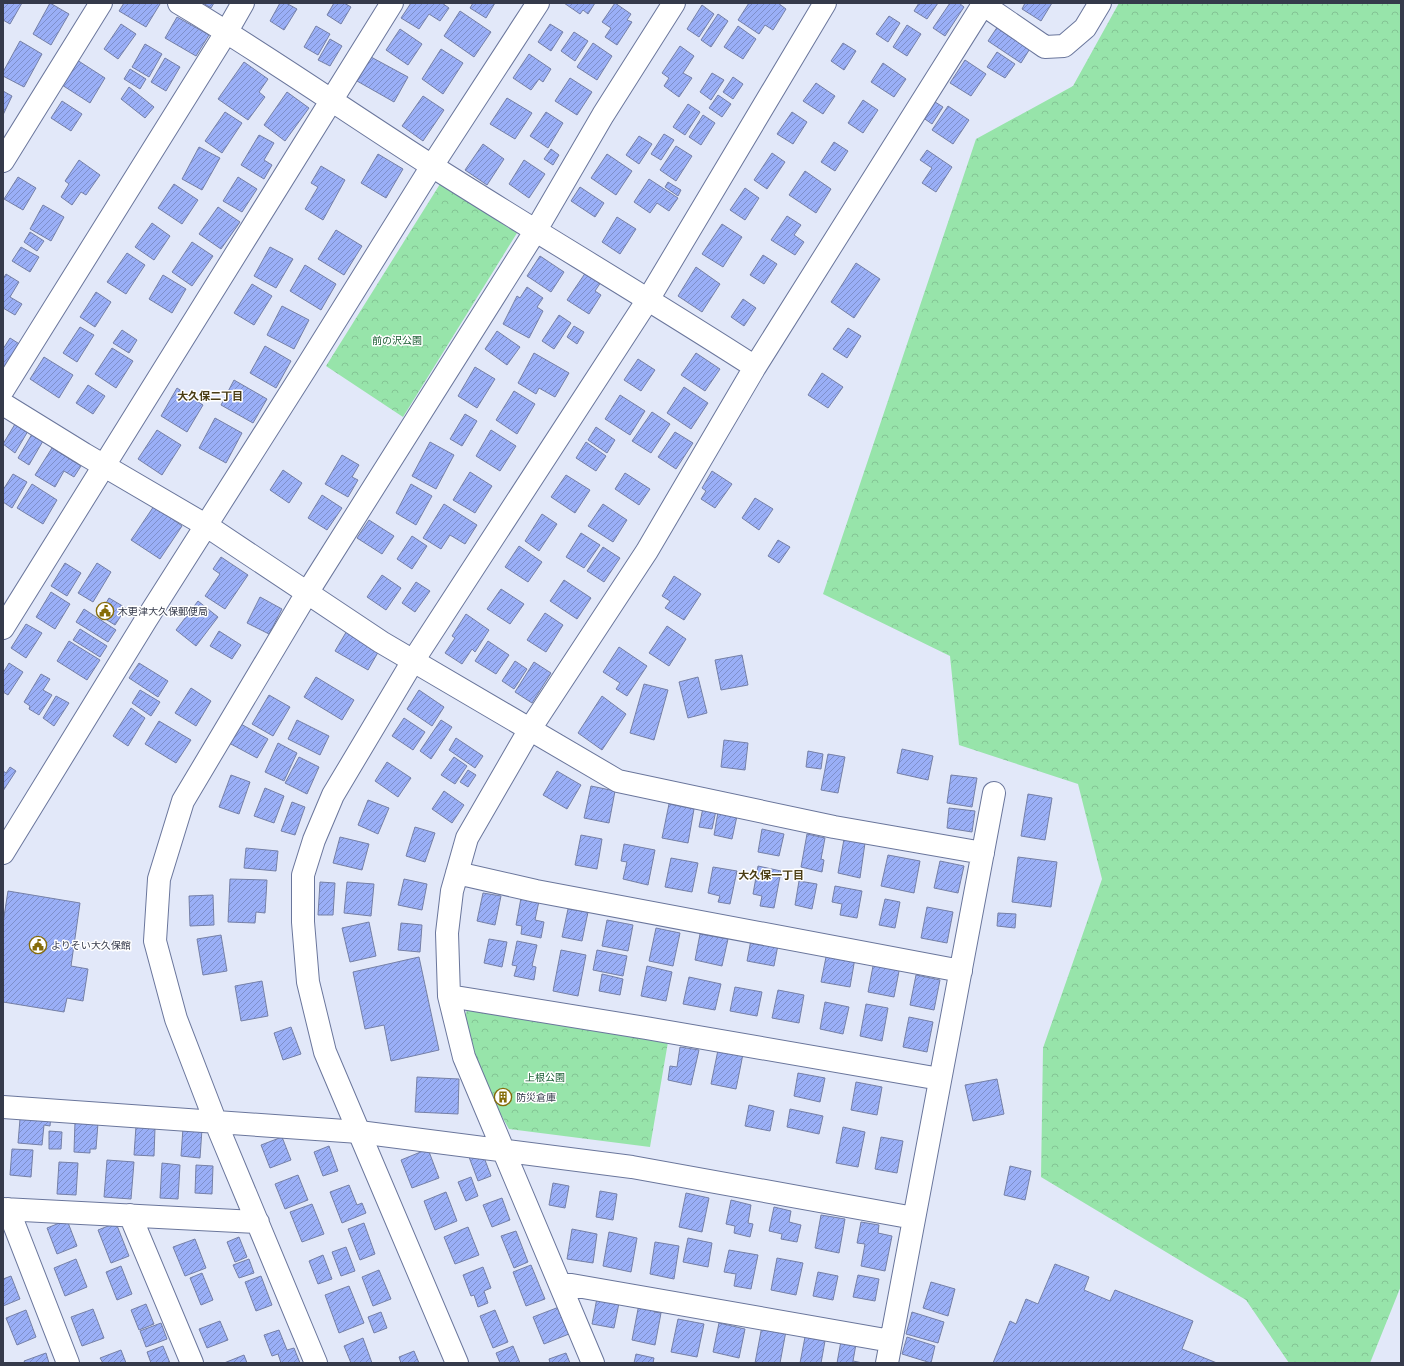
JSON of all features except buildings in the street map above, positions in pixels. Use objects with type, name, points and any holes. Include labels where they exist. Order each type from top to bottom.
[{"type":"street","points":[[3,161],[102,3]]},
{"type":"street","points":[[179,3],[227,31],[432,166],[649,298],[755,367]]},
{"type":"street","points":[[3,390],[227,31],[242,3]]},
{"type":"street","points":[[3,628],[392,3]]},
{"type":"street","points":[[3,853],[146,620],[207,526],[432,166],[538,3]]},
{"type":"street","points":[[316,1363],[216,1123],[176,1019],[155,941],[159,879],[183,801],[307,593],[536,230],[603,115],[674,3]]},
{"type":"street","points":[[457,1363],[325,1052],[308,982],[303,922],[303,875],[314,840],[333,795],[413,661],[649,298],[825,3]]},
{"type":"street","points":[[593,1363],[464,1057],[449,996],[447,933],[452,891],[467,838],[530,729],[647,551],[755,367],[983,4],[1045,46],[1064,46],[1085,28],[1100,3]]},
{"type":"street","points":[[3,404],[104,466],[207,526],[307,593],[413,661],[618,781],[834,827],[983,854]]},
{"type":"street","points":[[887,1363],[994,793]]},
{"type":"street","points":[[458,873],[536,891],[961,971]]},
{"type":"street","points":[[449,996],[646,1028],[940,1079]]},
{"type":"street","points":[[3,1107],[359,1132],[632,1167],[914,1218]]},
{"type":"street","points":[[68,1363],[6,1209],[258,1222]]},
{"type":"street","points":[[130,1215],[192,1363]]},
{"type":"street","points":[[560,1283],[891,1341]]},
{"type":"green space","points":[[1119,3],[1401,3],[1401,1286],[1370,1363],[1289,1363],[1246,1300],[1041,1177],[1043,1048],[1102,879],[1078,784],[959,745],[950,656],[823,594],[976,139],[1073,86]]},
{"type":"green space","name":"前の沢公園","points":[[440,184],[517,233],[403,417],[326,366]]},
{"type":"green space","name":"上根公園","points":[[469,1006],[668,1042],[650,1147],[509,1129],[493,1101],[476,1058],[465,1015]]},
{"type":"place","name":"木更津大久保郵便局","points":[[105,611]]},
{"type":"place","name":"よりそい大久保館","points":[[38,945]]},
{"type":"place","name":"防災倉庫","points":[[503,1097]]},
{"type":"district","name":"大久保二丁目","points":[[210,396]]},
{"type":"district","name":"大久保一丁目","points":[[771,875]]}]
